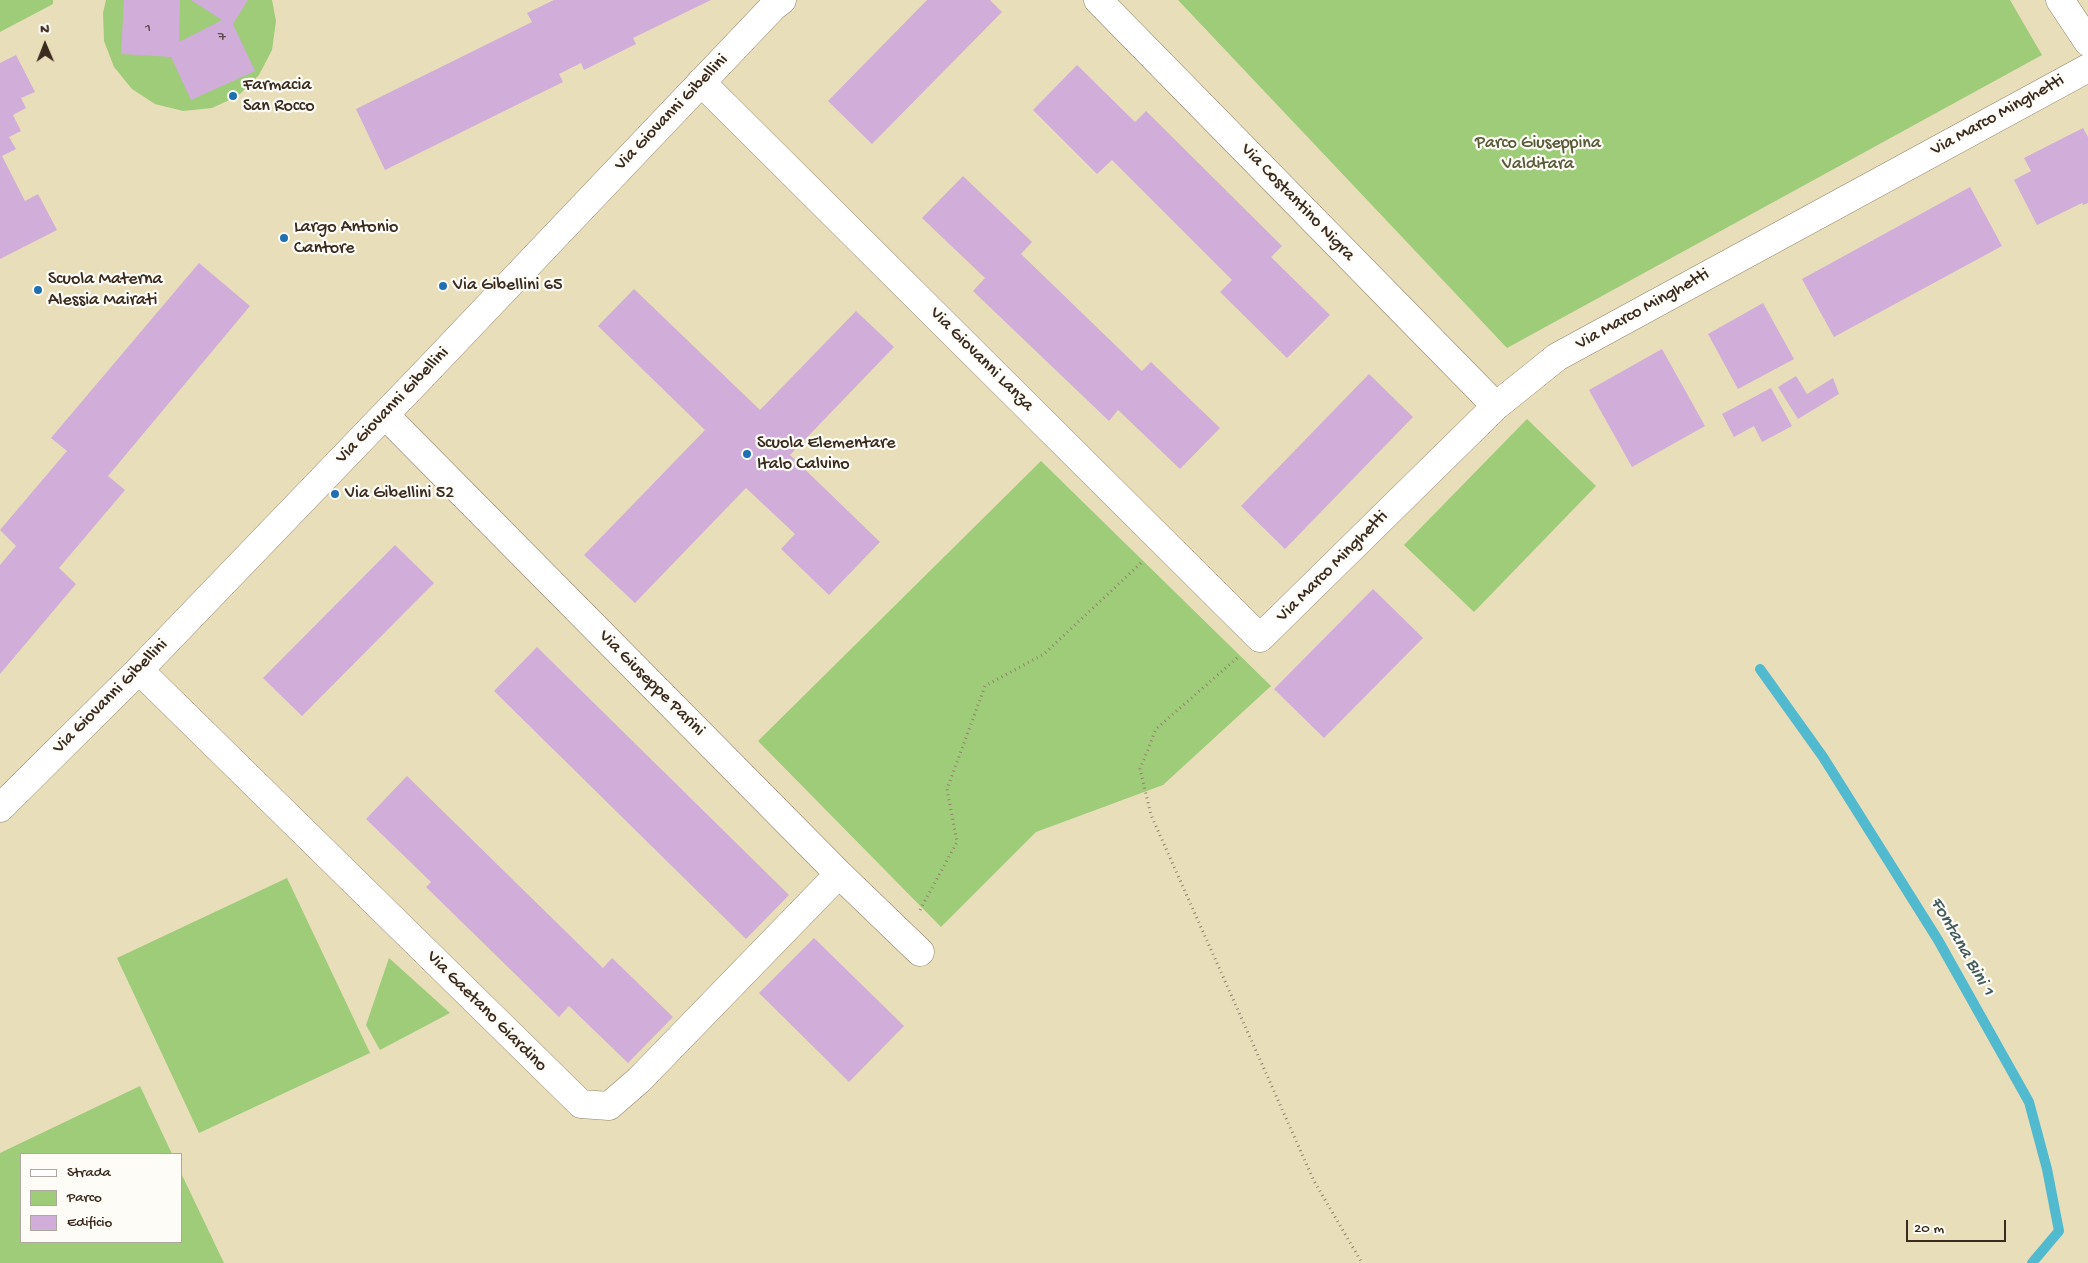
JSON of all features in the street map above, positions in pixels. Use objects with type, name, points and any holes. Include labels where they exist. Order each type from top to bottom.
[{"type":"street","name":"Via Costantino Nigra","points":[[1098,0],[1496,406]]},
{"type":"street","points":[[2060,0],[2088,42]]},
{"type":"street","name":"Via Giovanni Gibellini","points":[[0,808],[139,670],[385,415],[701,82],[774,2]]},
{"type":"street","name":"Via Marco Minghetti","points":[[1260,638],[1496,406],[1546,365],[2088,68]]},
{"type":"street","name":"Via Giovanni Lanza","points":[[701,82],[1260,638]]},
{"type":"street","name":"Via Giuseppe Parini","points":[[385,415],[840,874],[920,952]]},
{"type":"street","name":"Via Gaetano Giardino","points":[[139,670],[581,1104],[609,1106],[639,1080],[840,874]]},
{"type":"path","points":[[920,910],[957,842],[948,789],[985,686],[1044,654],[1164,542]]},
{"type":"path","points":[[1260,638],[1156,728],[1140,769],[1151,815],[1314,1181],[1362,1263]]},
{"type":"green space","points":[[0,0],[53,0],[53,4],[0,32]]},
{"type":"green space","points":[[106,0],[272,0],[276,21],[272,50],[259,75],[238,96],[212,108],[183,111],[155,104],[132,89],[114,67],[104,41],[103,13]]},
{"type":"green space","name":"Parco Giuseppina Valditara","points":[[1178,0],[2010,0],[2042,55],[1507,348]]},
{"type":"green space","points":[[1527,419],[1596,486],[1474,612],[1404,545]]},
{"type":"green space","points":[[1041,461],[1271,686],[1163,785],[1036,832],[941,927],[758,741]]},
{"type":"green space","points":[[287,878],[370,1053],[199,1133],[117,958]]},
{"type":"green space","points":[[389,958],[450,1013],[380,1050],[366,1025]]},
{"type":"green space","points":[[140,1086],[172,1153],[20,1153],[20,1243],[182,1243],[182,1175],[224,1263],[0,1263],[0,1153]]},
{"type":"building","points":[[124,0],[180,0],[179,42],[222,20],[191,0],[248,0],[233,24],[255,71],[191,100],[171,57],[121,54]]},
{"type":"building","points":[[554,0],[711,0],[633,38],[636,44],[584,70],[581,63],[559,74],[563,82],[385,170],[356,109],[532,22],[527,13]]},
{"type":"building","points":[[927,0],[990,0],[1002,12],[872,144],[828,101]]},
{"type":"building","points":[[16,55],[35,92],[21,98],[26,108],[13,115],[21,131],[9,137],[16,149],[2,156],[25,201],[38,194],[57,230],[0,259],[0,63]]},
{"type":"building","points":[[1077,65],[1135,122],[1146,111],[1282,246],[1271,257],[1330,315],[1287,358],[1220,292],[1232,280],[1112,160],[1097,174],[1033,110]]},
{"type":"building","points":[[2083,128],[2088,137],[2088,203],[2083,205],[2082,203],[2037,225],[2014,180],[2031,171],[2024,158]]},
{"type":"building","points":[[963,176],[1032,242],[1021,254],[1142,371],[1151,362],[1220,428],[1180,469],[1118,410],[1109,421],[973,291],[985,278],[922,218]]},
{"type":"building","points":[[1970,187],[2002,246],[1834,337],[1802,279]]},
{"type":"building","points":[[199,263],[250,306],[108,476],[125,490],[59,568],[76,584],[0,674],[0,565],[16,546],[0,530],[67,451],[51,438]]},
{"type":"building","points":[[634,289],[760,410],[856,311],[894,347],[790,455],[880,542],[829,595],[781,549],[795,534],[746,488],[635,603],[584,555],[705,430],[598,326]]},
{"type":"building","points":[[1763,303],[1794,359],[1738,389],[1708,334]]},
{"type":"building","points":[[1662,349],[1705,426],[1632,467],[1589,390]]},
{"type":"building","points":[[1369,374],[1413,417],[1285,549],[1241,506]]},
{"type":"building","points":[[1796,376],[1807,394],[1833,378],[1839,394],[1798,419],[1778,387]]},
{"type":"building","points":[[1771,388],[1792,426],[1762,442],[1754,426],[1734,437],[1722,414]]},
{"type":"building","points":[[395,545],[434,583],[302,716],[263,678]]},
{"type":"building","points":[[1373,589],[1423,638],[1324,738],[1274,689]]},
{"type":"building","points":[[537,647],[789,895],[746,939],[494,691]]},
{"type":"building","points":[[407,776],[603,968],[612,958],[673,1017],[628,1063],[569,1006],[559,1017],[426,887],[431,882],[366,819]]},
{"type":"building","points":[[814,938],[904,1026],[849,1082],[759,993]]},
{"type":"waterway","name":"Fontana Bini 1","points":[[1760,669],[1823,757],[1938,940],[2029,1102],[2047,1169],[2059,1231],[2032,1263]]},
{"type":"place","name":"Farmacia San Rocco","points":[[233,96]]},
{"type":"place","name":"Largo Antonio Cantore","points":[[284,238]]},
{"type":"place","name":"Via Gibellini 65","points":[[443,286]]},
{"type":"place","name":"Scuola Materna Alessia Mairati","points":[[38,290]]},
{"type":"place","name":"Scuola Elementare Italo Calvino","points":[[747,454]]},
{"type":"place","name":"Via Gibellini 52","points":[[335,494]]}]
